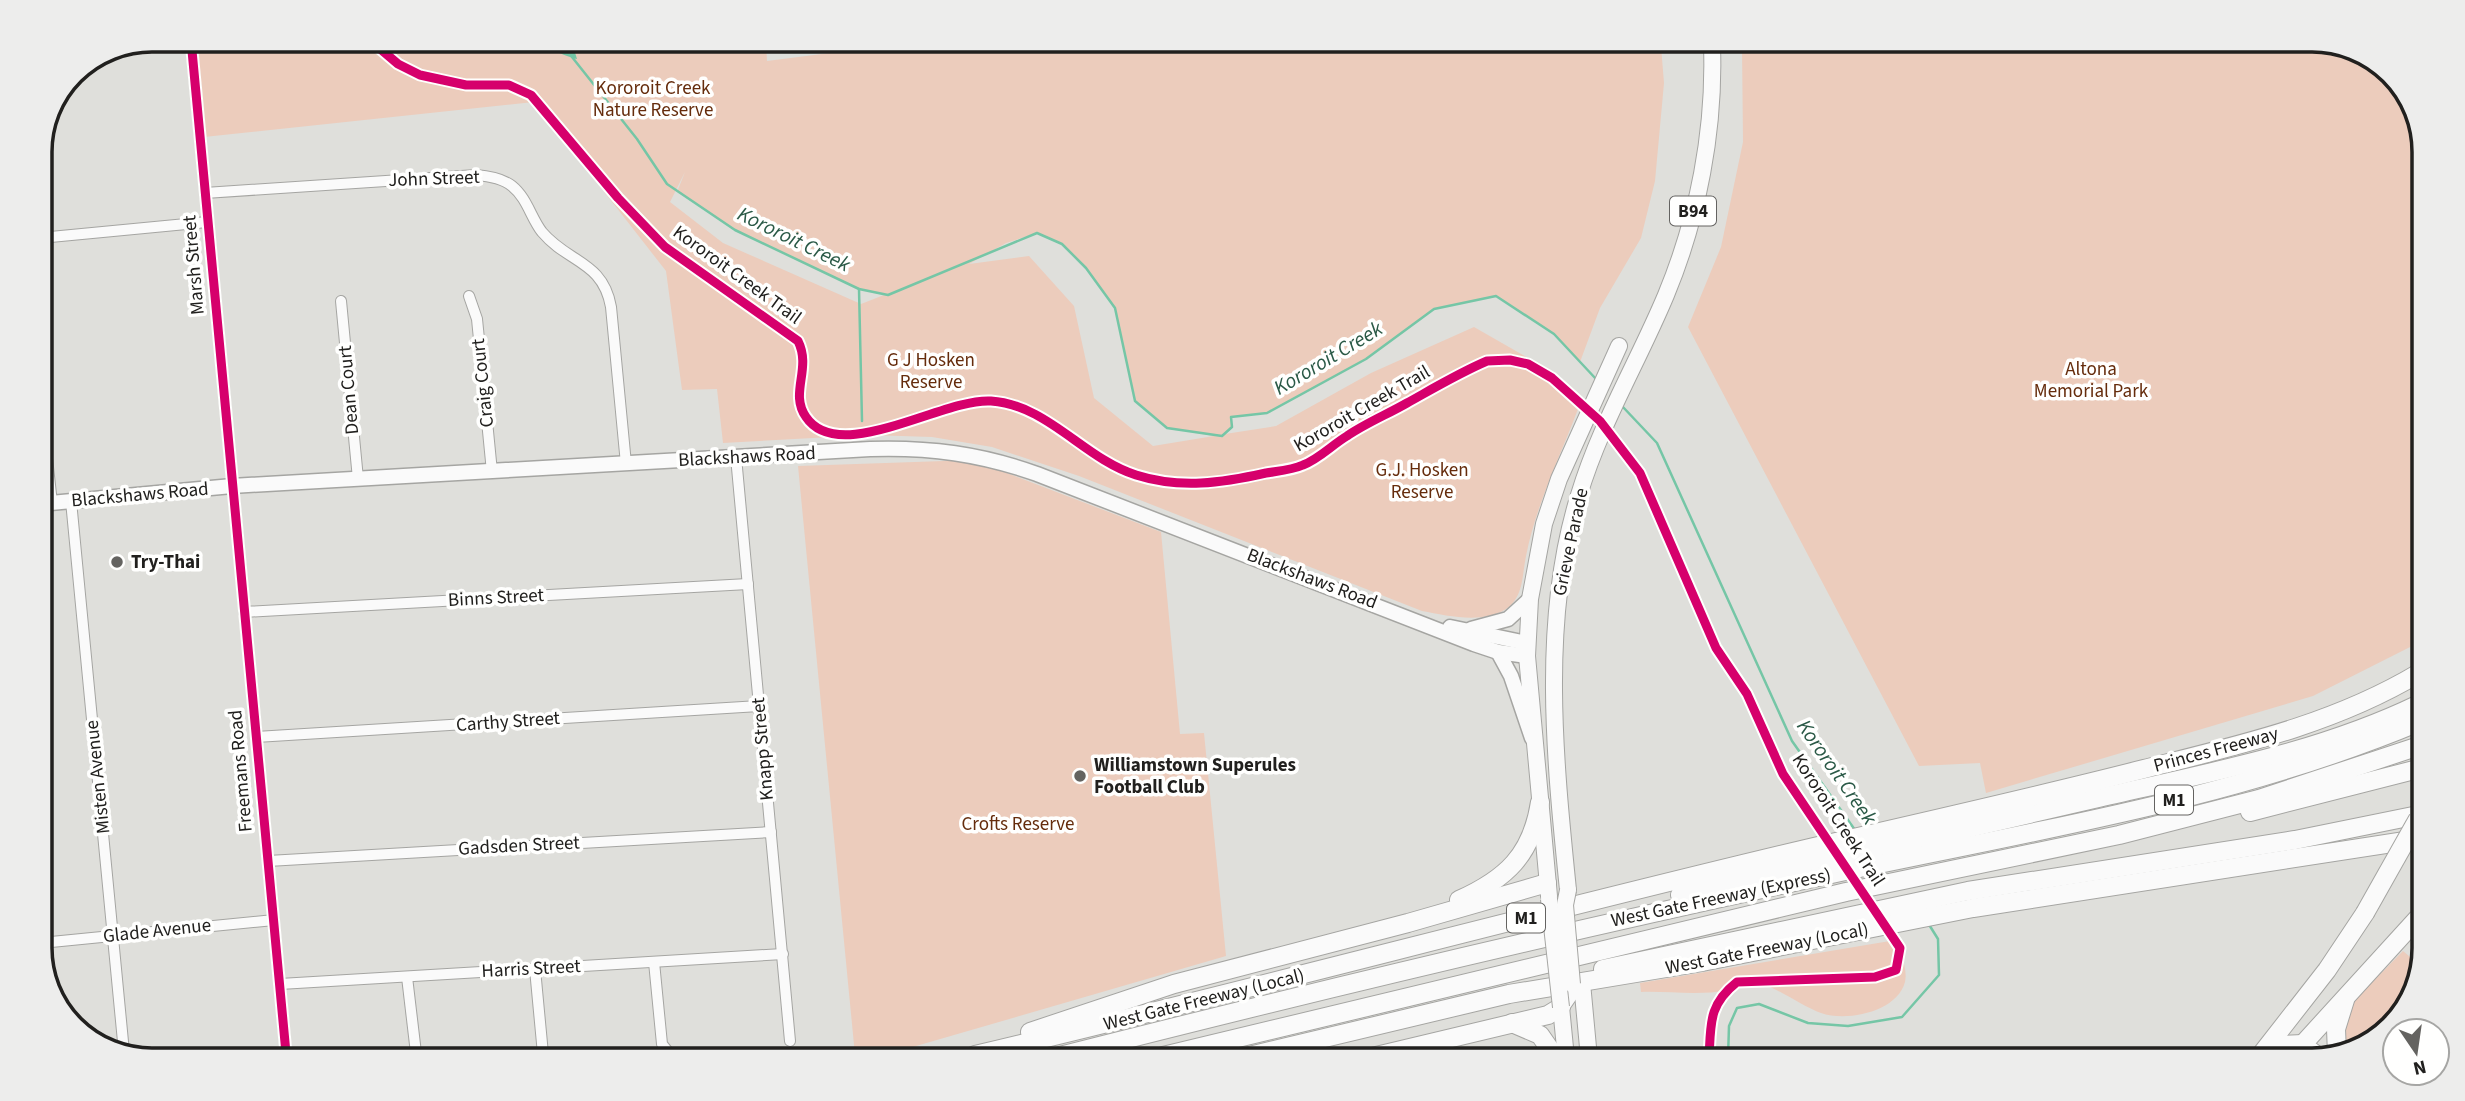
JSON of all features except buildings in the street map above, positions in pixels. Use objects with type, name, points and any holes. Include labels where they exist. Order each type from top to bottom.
[{"type":"highway","name":"Princes Freeway","points":[[2004,804],[2300,728],[2363,704],[2412,677]]},
{"type":"highway","points":[[1919,830],[2172,780],[2311,745],[2369,726],[2412,707]]},
{"type":"highway","name":"West Gate Freeway (Express)","points":[[1093,1048],[1533,940],[1824,860],[1923,855],[2079,824],[2161,804],[2341,751],[2412,725]]},
{"type":"highway","points":[[2004,804],[2311,745]]},
{"type":"highway","name":"West Gate Freeway (Express)","points":[[1196,1048],[1846,892],[2119,835],[2259,799],[2412,748]]},
{"type":"highway","points":[[2119,835],[2207,822],[2412,771]]},
{"type":"highway","points":[[1408,923],[1465,897],[1517,862],[1534,831],[1540,803]]},
{"type":"highway","name":"West Gate Freeway (Local)","points":[[1002,1048],[1415,947],[1624,892],[1824,860],[2004,804]]},
{"type":"highway","points":[[1509,993],[1630,961],[1863,911],[1970,899],[2412,818]]},
{"type":"highway","points":[[2267,1048],[2327,970],[2365,913],[2412,828]]},
{"type":"highway","name":"West Gate Freeway (Local)","points":[[1279,1048],[1509,993],[1690,964],[1875,929],[1970,899],[2412,840]]},
{"type":"highway","points":[[993,1048],[1174,984],[1408,923],[1548,891]]},
{"type":"highway","points":[[2300,1048],[2303,1021],[2355,943],[2365,913]]},
{"type":"highway","points":[[2302,1048],[2349,990],[2412,924]]},
{"type":"highway","points":[[2337,1045],[2336,1025],[2349,990]]},
{"type":"highway","points":[[1409,1048],[1552,1014],[1560,1007]]},
{"type":"highway","points":[[1512,1023],[1541,1035],[1549,1048]]},
{"type":"main road","name":"Grieve Parade","points":[[1587,1048],[1577,984],[1574,904],[1568,890],[1553,654],[1559,594],[1569,528],[1597,445],[1678,262],[1698,194],[1710,107],[1712,53]]},
{"type":"main road","name":"Grieve Parade","points":[[1565,1048],[1526,650],[1530,599],[1544,524],[1581,425],[1619,346]]},
{"type":"main road","name":"Blackshaws Road","points":[[53,503],[232,486],[901,448],[938,450],[988,458],[1140,512],[1498,653],[1526,650]]},
{"type":"main road","points":[[1466,630],[1508,620],[1530,599]]},
{"type":"main road","name":"Blackshaws Road","points":[[1425,623],[1466,630],[1526,650]]},
{"type":"main road","points":[[1526,650],[1553,654]]},
{"type":"main road","points":[[1498,653],[1511,676],[1533,741]]},
{"type":"main road","points":[[1548,891],[1562,885],[1568,890]]},
{"type":"main road","points":[[1560,1007],[1577,984]]},
{"type":"street","name":"Marsh Street","points":[[192,53],[232,486]]},
{"type":"street","name":"John Street","points":[[205,193],[476,176],[491,177],[512,186],[546,237],[592,269],[605,285],[611,307],[626,464]]},
{"type":"street","points":[[53,237],[207,222]]},
{"type":"street","name":"Craig Court","points":[[469,296],[477,319],[492,472]]},
{"type":"street","name":"Dean Court","points":[[341,301],[358,479]]},
{"type":"street","name":"Knapp Street","points":[[736,457],[790,1041]]},
{"type":"street","name":"Freemans Road","points":[[232,486],[286,1048]]},
{"type":"street","name":"Misten Avenue","points":[[71,502],[123,1044]]},
{"type":"street","name":"Binns Street","points":[[244,612],[748,584]]},
{"type":"street","name":"Carthy Street","points":[[256,737],[759,706]]},
{"type":"street","name":"Gadsden Street","points":[[268,861],[771,832]]},
{"type":"street","name":"Glade Avenue","points":[[53,942],[274,920]]},
{"type":"street","name":"Harris Street","points":[[280,984],[783,954]]},
{"type":"street","points":[[653,962],[662,1044],[665,1048]]},
{"type":"street","points":[[534,969],[542,1048]]},
{"type":"street","points":[[407,976],[415,1048]]},
{"type":"green space","points":[[196,53],[767,53],[767,61],[830,53],[1662,53],[1664,83],[1655,181],[1641,238],[1600,308],[1580,362],[1554,334],[1496,296],[1434,309],[1366,359],[1267,413],[1232,417],[1232,427],[1225,434],[1276,426],[1371,373],[1474,327],[1528,358],[1578,409],[1536,518],[1519,592],[1506,609],[1497,614],[1476,618],[1422,611],[1079,476],[992,447],[932,437],[869,435],[723,443],[717,389],[682,390],[666,271],[534,102],[204,137]],"holes":[[[685,172],[677,192],[736,230],[859,289],[884,295],[861,304],[723,243],[670,202]],[[1037,233],[1062,244],[1086,268],[1115,308],[1135,401],[1167,428],[1214,436],[1153,446],[1094,398],[1074,306],[1029,256],[969,264],[1006,243]]]},
{"type":"green space","name":"Altona Memorial Park","points":[[1742,53],[2313,53],[2332,54],[2351,60],[2374,73],[2388,86],[2402,108],[2411,133],[2412,146],[2412,646],[2313,696],[1986,793],[1980,763],[1919,766],[1688,327],[1721,247],[1743,142]]},
{"type":"green space","name":"Crofts Reserve","points":[[973,460],[1161,532],[1180,734],[1204,733],[1226,956],[909,1048],[854,1048],[798,466]]},
{"type":"green space","points":[[1896,940],[1905,971],[1905,982],[1900,992],[1882,1007],[1857,1015],[1821,1013],[1758,983],[1706,993],[1641,992],[1640,983]]},
{"type":"green space","points":[[2403,951],[2412,958],[2411,968],[2405,987],[2388,1015],[2381,1017],[2379,1024],[2357,1038],[2343,1043],[2339,1039],[2349,1006]]},
{"type":"shaded area","points":[[560,53],[575,53],[577,59]]},
{"type":"waterway","name":"Kororoit Creek","points":[[572,57],[637,139],[667,184],[735,230],[859,289],[888,295],[1037,233],[1062,244],[1086,268],[1115,308],[1135,401],[1167,428],[1222,436],[1232,427],[1231,417],[1267,413],[1366,359],[1434,309],[1496,296],[1554,334],[1596,379]]},
{"type":"waterway","points":[[859,289],[862,421]]},
{"type":"waterway","name":"Kororoit Creek","points":[[1622,406],[1657,443],[1792,741],[1855,830]]},
{"type":"waterway","name":"Kororoit Creek","points":[[1728,1048],[1729,1026],[1737,1008],[1759,1004],[1808,1023],[1848,1026],[1902,1017],[1939,975],[1938,939],[1928,923]]},
{"type":"cycle path","points":[[192,53],[286,1048]]},
{"type":"cycle path","name":"Kororoit Creek Trail","points":[[385,53],[398,64],[420,75],[466,85],[509,85],[531,95],[618,198],[665,247],[798,341],[803,361],[801,408],[806,417],[821,430],[842,435],[866,433],[946,409],[991,401],[1030,412],[1099,457],[1136,475],[1169,482],[1201,483],[1233,480],[1303,465],[1362,427],[1487,361],[1510,360],[1528,364],[1552,378],[1600,421],[1640,473],[1716,648],[1747,694],[1783,774],[1900,948],[1896,970],[1875,977],[1737,982],[1716,1007],[1711,1025],[1710,1048]]},
{"type":"place","name":"Try-Thai","points":[[117,562]]},
{"type":"place","name":"Williamstown Superules Football Club","points":[[1080,776]]},
{"type":"park label","name":"Kororoit Creek Nature Reserve","points":[[653,99]]},
{"type":"park label","name":"G J Hosken Reserve","points":[[931,371]]},
{"type":"park label","name":"G.J. Hosken Reserve","points":[[1422,481]]}]
